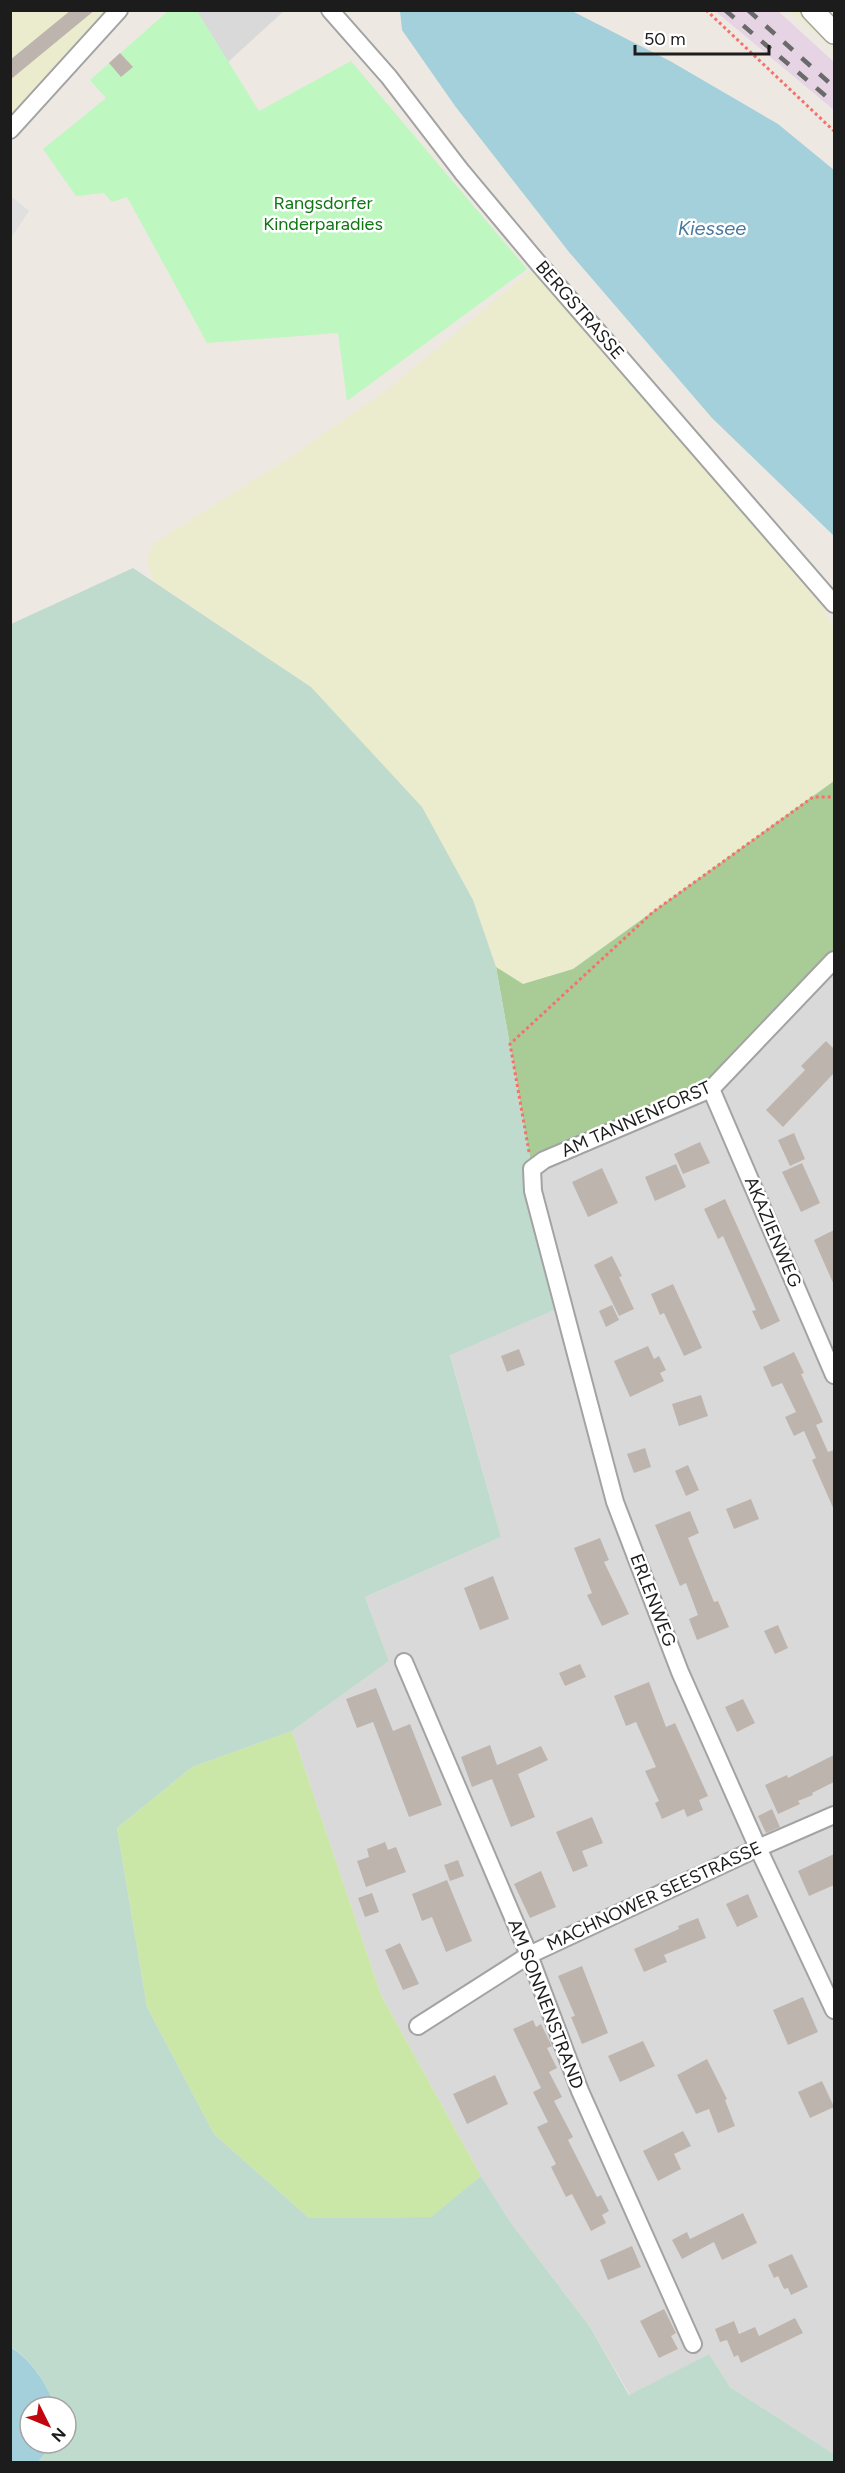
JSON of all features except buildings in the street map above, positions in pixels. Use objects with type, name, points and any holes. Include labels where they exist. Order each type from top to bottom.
[{"type":"street","points":[[10,130],[120,10]]},
{"type":"street","name":"BERGSTRASSE","points":[[330,10],[390,77],[462,172],[539,264],[834,604]]},
{"type":"street","points":[[812,10],[834,33]]},
{"type":"street","name":"AM TANNENFORST","points":[[532,1169],[544,1160],[711,1089],[834,960]]},
{"type":"street","name":"AKAZIENWEG","points":[[711,1089],[834,1375]]},
{"type":"street","name":"ERLENWEG","points":[[532,1169],[533,1191],[615,1502],[680,1672],[758,1848],[834,2010]]},
{"type":"street","name":"AM SONNENSTRAND","points":[[404,1662],[529,1955],[580,2091],[693,2344]]},
{"type":"street","name":"MACHNOWER SEESTRASSE","points":[[418,2026],[529,1955],[834,1815]]},
{"type":"path","points":[[706,10],[834,131]]},
{"type":"path","points":[[532,1169],[510,1044],[653,912],[813,797],[834,797]]},
{"type":"shaded area","points":[[170,11],[284,11],[216,73]]},
{"type":"shaded area","points":[[715,11],[778,11],[834,62],[834,110]]},
{"type":"shaded area","points":[[11,196],[29,211],[11,238]]},
{"type":"shaded area","points":[[834,960],[834,2454],[730,2387],[709,2354],[630,2395],[590,2327],[511,2223],[481,2176],[381,1995],[292,1731],[389,1661],[365,1597],[501,1537],[450,1354],[563,1305],[532,1169]]},
{"type":"green space","points":[[11,11],[113,11],[11,129]]},
{"type":"green space","name":"Rangsdorfer Kinderparadies","points":[[168,11],[197,11],[259,111],[351,61],[527,269],[347,401],[338,333],[207,343],[127,197],[112,202],[104,193],[76,196],[43,149],[106,98],[90,80]]},
{"type":"green space","points":[[789,11],[834,11],[834,50]]},
{"type":"green space","points":[[539,264],[804,569],[834,630],[834,781],[573,969],[523,984],[496,967],[473,900],[311,687],[153,581],[147,559],[154,543],[289,458],[387,390]]},
{"type":"green space","points":[[133,568],[311,687],[422,807],[473,900],[496,967],[532,1169],[563,1306],[450,1355],[501,1537],[365,1597],[389,1661],[292,1731],[192,1767],[117,1828],[147,2007],[214,2134],[309,2218],[431,2217],[481,2176],[511,2223],[590,2327],[629,2395],[709,2354],[730,2387],[834,2454],[834,2462],[38,2462],[44,2455],[78,2455],[78,2395],[50,2395],[38,2373],[11,2347],[11,624]]},
{"type":"green space","points":[[834,781],[834,960],[711,1089],[532,1169],[496,967],[523,984],[573,969]]},
{"type":"green space","points":[[292,1731],[381,1995],[481,2176],[432,2217],[309,2218],[214,2134],[147,2007],[117,1828],[192,1767]]},
{"type":"water","name":"Kiessee","points":[[400,11],[572,11],[670,61],[778,124],[834,170],[834,536],[712,418],[569,252],[455,106],[402,30]]},
{"type":"water","points":[[10,2347],[37,2373],[50,2395],[18,2395],[18,2455],[44,2455],[38,2462],[11,2462]]},
{"type":"railway","points":[[725,10],[834,103]]},
{"type":"railway","points":[[748,10],[834,87]]}]
